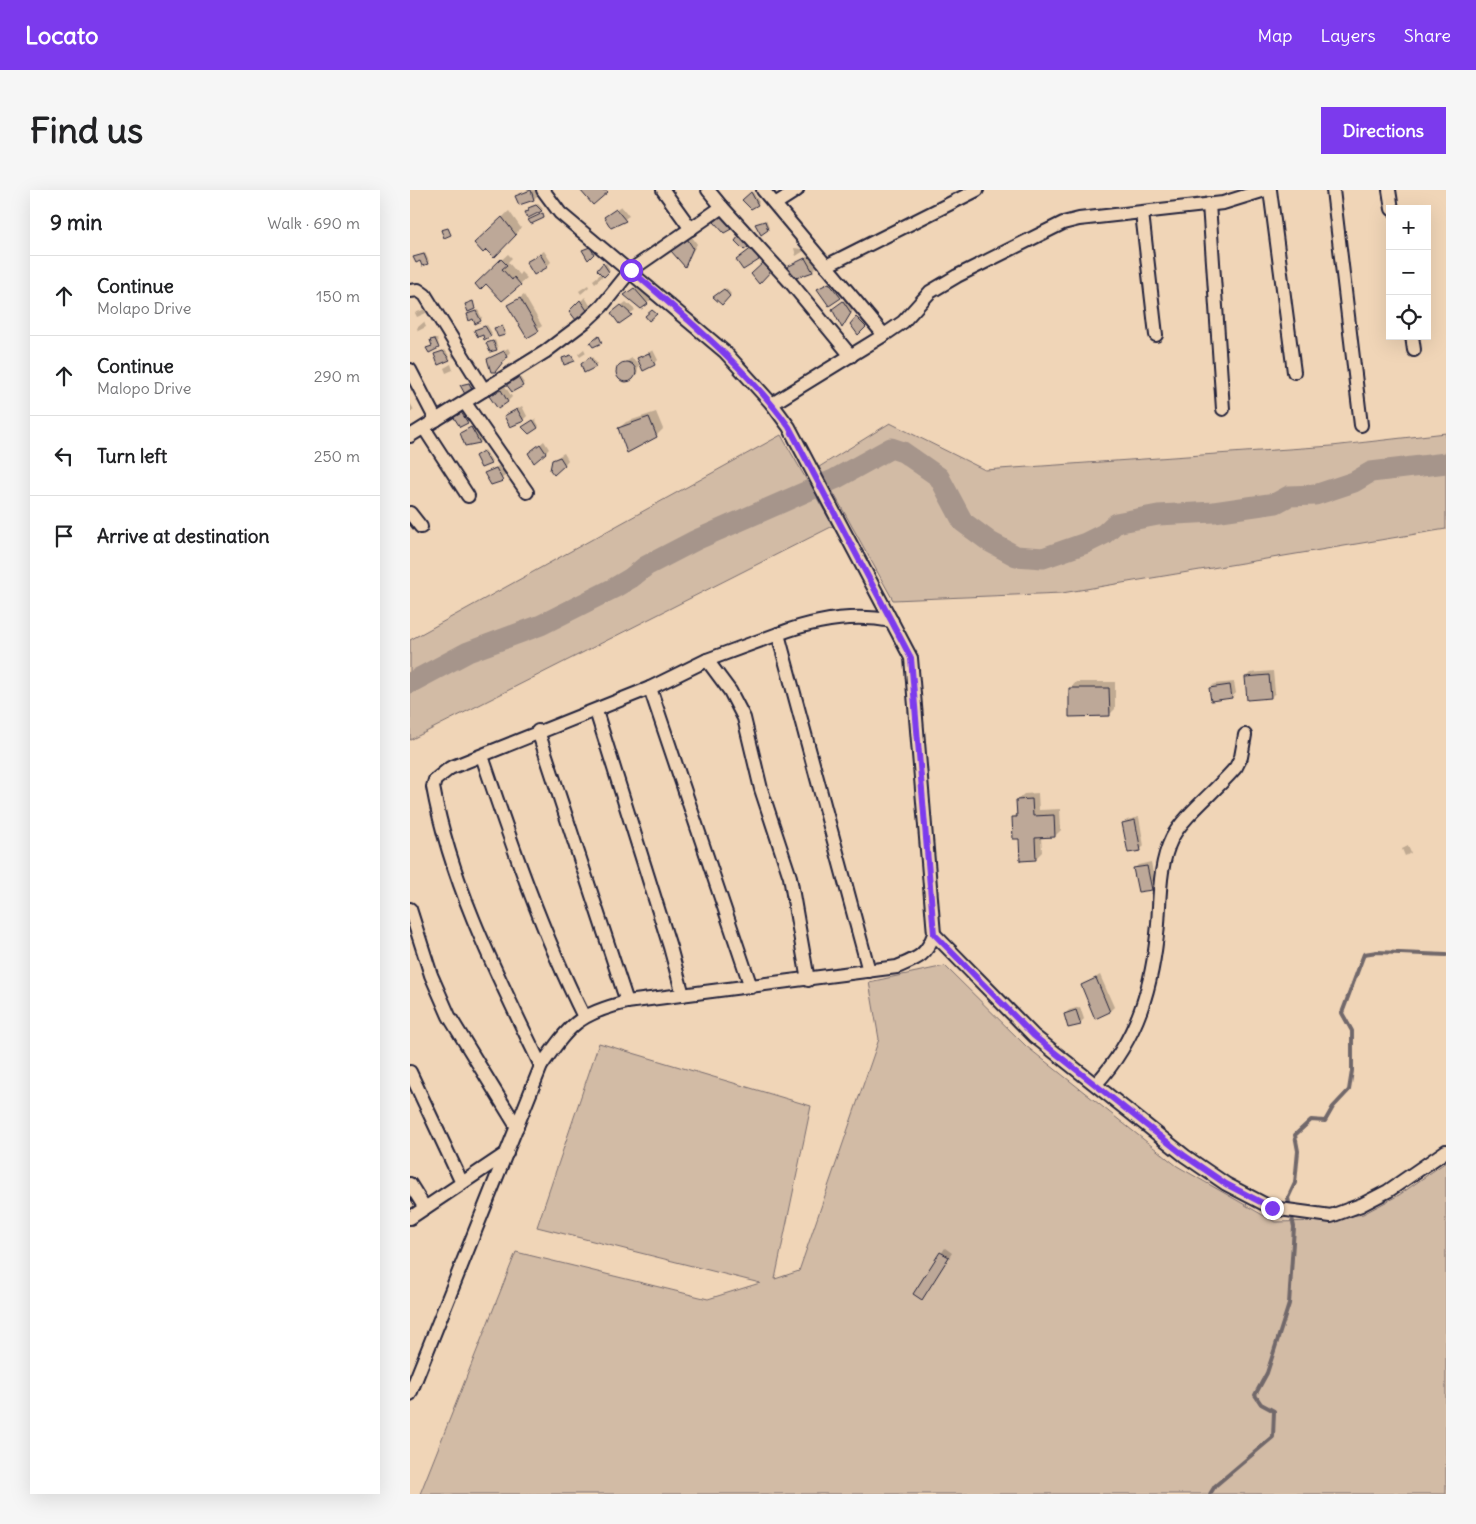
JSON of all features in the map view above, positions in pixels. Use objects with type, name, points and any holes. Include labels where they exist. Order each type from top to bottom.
[{"type":"street","points":[[410,1394],[541,1066],[571,1026],[584,1017],[606,1007],[628,1002],[897,967],[916,959],[928,950],[934,934],[915,683],[911,658],[892,621],[789,427],[772,404],[725,352],[631,270],[560,213],[543,190]]},
{"type":"street","points":[[663,190],[691,229]]},
{"type":"street","points":[[708,190],[791,283],[851,356]]},
{"type":"street","points":[[763,190],[884,335]]},
{"type":"street","points":[[775,204],[797,190]]},
{"type":"street","points":[[826,266],[977,190]]},
{"type":"street","points":[[772,404],[903,322],[930,292],[950,280],[1062,224],[1079,219],[1209,204],[1265,190]]},
{"type":"street","points":[[1270,190],[1294,372]]},
{"type":"street","points":[[1332,190],[1361,425]]},
{"type":"street","points":[[1389,190],[1391,205]]},
{"type":"street","points":[[1209,204],[1223,410]]},
{"type":"street","points":[[410,436],[544,352],[586,321],[602,306],[631,270],[722,207]]},
{"type":"street","points":[[1142,213],[1156,335]]},
{"type":"street","points":[[410,291],[418,290],[425,295],[484,390]]},
{"type":"street","points":[[1413,340],[1414,350]]},
{"type":"street","points":[[410,370],[436,420]]},
{"type":"street","points":[[465,403],[527,492]]},
{"type":"street","points":[[424,428],[468,496]]},
{"type":"street","points":[[410,513],[420,527]]},
{"type":"street","points":[[541,1066],[480,934],[451,858],[436,803],[433,787],[435,780],[441,773],[538,732],[596,711],[650,688],[707,660],[778,634],[834,618],[862,617],[892,621]]},
{"type":"street","points":[[778,634],[869,971]]},
{"type":"street","points":[[707,660],[730,691],[744,718],[761,789],[790,877],[808,980]]},
{"type":"street","points":[[650,688],[751,987]]},
{"type":"street","points":[[596,711],[670,947],[683,995]]},
{"type":"street","points":[[538,732],[628,1002]]},
{"type":"street","points":[[1096,1084],[1116,1062],[1135,1023],[1151,979],[1164,859],[1172,838],[1182,824],[1236,768],[1241,758],[1245,735]]},
{"type":"street","points":[[482,756],[532,904],[558,965],[584,1017]]},
{"type":"street","points":[[410,909],[431,974],[449,1016],[517,1127]]},
{"type":"street","points":[[934,934],[1034,1036],[1185,1156],[1226,1184],[1272,1208],[1331,1216],[1361,1205],[1388,1191],[1446,1151]]},
{"type":"street","points":[[410,1072],[462,1183]]},
{"type":"street","points":[[410,1218],[507,1153]]},
{"type":"street","points":[[410,1184],[425,1208]]},
{"type":"shaded area","points":[[890,423],[985,470],[1332,446],[1446,433],[1446,529],[1062,593],[893,600],[819,467]]},
{"type":"shaded area","points":[[781,435],[833,526],[410,740],[410,640]]},
{"type":"shaded area","points":[[945,966],[1026,1046],[1177,1166],[1275,1222],[1322,1221],[1363,1214],[1399,1195],[1446,1162],[1446,1494],[420,1494],[516,1252],[708,1299],[760,1283],[537,1227],[599,1043],[811,1106],[775,1279],[799,1271],[879,1039],[869,982]]},
{"type":"building","points":[[531,190],[534,200],[519,205],[515,196]]},
{"type":"building","points":[[580,190],[606,190],[608,192],[593,205]]},
{"type":"building","points":[[751,192],[758,205],[751,209],[742,200]]},
{"type":"building","points":[[536,205],[542,211],[528,218],[525,212],[529,211],[528,208]]},
{"type":"building","points":[[616,209],[626,221],[611,228],[604,217]]},
{"type":"building","points":[[543,213],[544,218],[531,224],[528,220]]},
{"type":"building","points":[[724,214],[735,227],[724,233],[714,222]]},
{"type":"building","points":[[502,217],[516,235],[494,258],[486,250],[483,253],[474,243]]},
{"type":"building","points":[[765,221],[768,230],[761,235],[755,224]]},
{"type":"building","points":[[448,228],[451,235],[444,238],[441,230]]},
{"type":"building","points":[[742,232],[751,245],[744,250],[735,241]]},
{"type":"building","points":[[686,237],[693,248],[685,267],[671,251]]},
{"type":"building","points":[[590,247],[594,254],[588,260],[582,250]]},
{"type":"building","points":[[753,247],[759,260],[743,270],[736,260]]},
{"type":"building","points":[[424,254],[428,264],[422,266],[420,261],[416,263],[413,257]]},
{"type":"building","points":[[540,254],[548,267],[534,275],[526,262]]},
{"type":"building","points":[[805,258],[813,272],[796,278],[787,267]]},
{"type":"building","points":[[501,259],[507,265],[502,269],[512,280],[514,277],[521,285],[502,301],[486,284],[480,290],[475,284]]},
{"type":"building","points":[[764,262],[773,269],[759,284],[751,274]]},
{"type":"building","points":[[603,263],[609,272],[604,277],[597,270]]},
{"type":"building","points":[[829,283],[841,298],[829,306],[817,289]]},
{"type":"building","points":[[634,288],[648,304],[641,309],[624,295]]},
{"type":"building","points":[[724,289],[730,296],[722,305],[713,297]]},
{"type":"building","points":[[520,298],[539,331],[527,338],[507,305]]},
{"type":"building","points":[[580,300],[588,312],[576,320],[569,311]]},
{"type":"building","points":[[473,301],[475,309],[468,312],[465,304]]},
{"type":"building","points":[[843,301],[851,313],[842,328],[832,309]]},
{"type":"building","points":[[621,305],[632,315],[619,324],[611,313]]},
{"type":"building","points":[[652,310],[657,314],[649,321],[645,316]]},
{"type":"building","points":[[476,311],[481,321],[475,324],[473,319],[469,321],[467,314]]},
{"type":"building","points":[[856,317],[866,327],[858,335],[850,324]]},
{"type":"building","points":[[485,326],[491,336],[484,340],[483,335],[478,337],[474,330]]},
{"type":"building","points":[[502,326],[505,335],[498,337],[494,328]]},
{"type":"building","points":[[599,336],[602,343],[593,347],[590,343]]},
{"type":"building","points":[[435,339],[439,348],[429,353],[426,348],[432,346],[430,340]]},
{"type":"building","points":[[493,341],[497,350],[490,352],[486,343]]},
{"type":"building","points":[[443,351],[450,360],[438,365],[434,354]]},
{"type":"building","points":[[504,351],[507,357],[495,372],[491,372],[487,359]]},
{"type":"building","points":[[649,353],[655,365],[643,371],[637,358]]},
{"type":"building","points":[[571,355],[575,361],[564,365],[562,358]]},
{"type":"building","points":[[590,357],[596,367],[584,373],[581,364]]},
{"type":"building","points":[[622,362],[630,362],[636,368],[636,376],[630,382],[622,382],[616,376],[616,368]]},
{"type":"building","points":[[518,377],[523,386],[512,392],[506,384]]},
{"type":"building","points":[[469,383],[473,391],[466,396],[460,385]]},
{"type":"building","points":[[501,390],[508,402],[498,409],[489,396]]},
{"type":"building","points":[[517,409],[524,421],[510,427],[504,416]]},
{"type":"building","points":[[461,412],[468,423],[460,427],[453,416]]},
{"type":"building","points":[[649,417],[657,437],[627,453],[618,428]]},
{"type":"building","points":[[533,420],[538,428],[529,434],[522,427]]},
{"type":"building","points":[[471,427],[480,443],[465,446],[460,433]]},
{"type":"building","points":[[540,444],[546,453],[534,463],[528,453]]},
{"type":"building","points":[[483,451],[491,464],[481,468],[475,456]]},
{"type":"building","points":[[560,457],[565,465],[554,475],[550,470],[552,460]]},
{"type":"building","points":[[496,468],[503,481],[491,485],[484,473]]},
{"type":"building","points":[[1269,675],[1271,698],[1247,700],[1245,677]]},
{"type":"building","points":[[1230,685],[1232,698],[1211,701],[1209,688]]},
{"type":"building","points":[[1069,688],[1109,688],[1110,716],[1069,717]]},
{"type":"building","points":[[1032,799],[1033,816],[1054,815],[1055,837],[1035,838],[1036,860],[1020,861],[1019,839],[1013,839],[1012,817],[1017,817],[1016,800]]},
{"type":"building","points":[[1135,820],[1141,851],[1128,853],[1122,823]]},
{"type":"building","points":[[1147,866],[1152,890],[1138,892],[1133,868]]},
{"type":"building","points":[[1096,978],[1110,1012],[1095,1019],[1081,985]]},
{"type":"building","points":[[1076,1010],[1081,1025],[1068,1028],[1064,1014]]},
{"type":"building","points":[[940,1252],[949,1257],[922,1300],[913,1294]]},
{"type":"waterway","points":[[410,683],[468,652],[541,625],[614,588],[646,566],[696,540],[835,479],[891,448],[903,452],[939,477],[963,522],[990,542],[1016,556],[1043,558],[1086,543],[1104,534],[1116,523],[1158,515],[1214,512],[1276,503],[1289,496],[1315,495],[1354,482],[1371,472],[1446,463]]},
{"type":"waterway","points":[[1210,1494],[1215,1486],[1273,1437],[1274,1411],[1261,1404],[1255,1395],[1267,1373],[1289,1304],[1294,1227],[1288,1198],[1295,1183],[1298,1151],[1295,1135],[1311,1120],[1325,1121],[1333,1107],[1349,1090],[1352,1071],[1352,1031],[1342,1013],[1364,954],[1377,952],[1446,955]]},
{"type":"route","points":[[631,270],[725,352],[772,404],[789,427],[911,658],[915,683],[934,934],[1034,1036],[1185,1156],[1226,1184],[1272,1208]]}]
